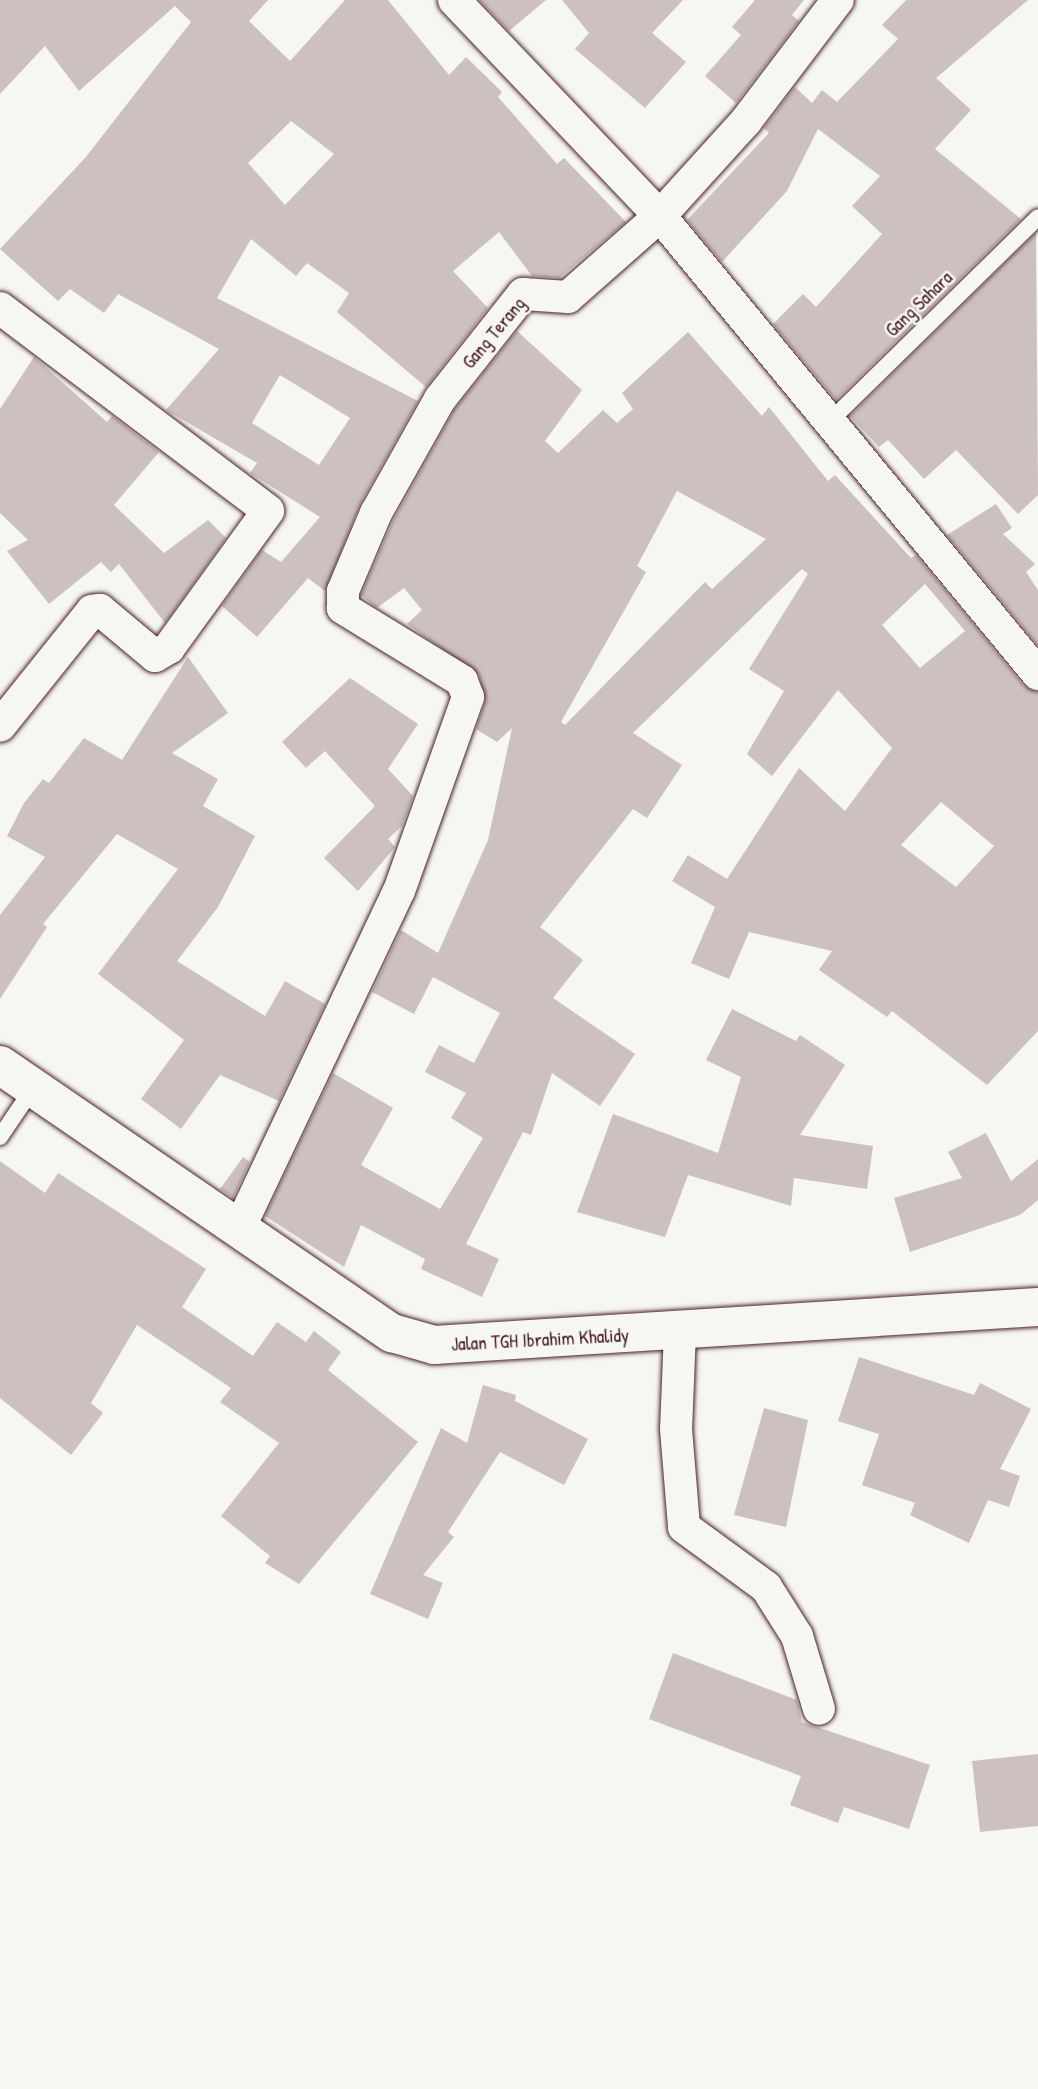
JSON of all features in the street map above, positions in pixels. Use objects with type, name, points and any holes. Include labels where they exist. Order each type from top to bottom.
[{"type":"main road","name":"Jalan TGH Ibrahim Khalidy","points":[[0,1065],[392,1333],[433,1345],[1038,1307]]},
{"type":"street","points":[[454,0],[660,216],[1038,674]]},
{"type":"street","points":[[660,216],[747,121],[838,0]]},
{"type":"street","name":"Gang Terang","points":[[239,1229],[399,891],[468,697],[462,681],[343,608],[344,591],[376,513],[440,399],[523,295],[568,297],[660,216]]},
{"type":"street","points":[[0,308],[268,511],[169,648],[155,656],[100,610],[92,611],[0,726]]},
{"type":"street","points":[[680,1331],[676,1429],[684,1527],[766,1587],[797,1636],[819,1709]]},
{"type":"lane","name":"Gang Sahara","points":[[830,421],[1038,217]]},
{"type":"lane","points":[[0,1138],[33,1088]]},
{"type":"building","points":[[0,0],[268,0],[249,21],[290,61],[345,0],[388,0],[449,75],[466,57],[502,92],[498,97],[557,164],[564,158],[626,222],[559,278],[532,276],[499,232],[453,271],[488,308],[426,387],[337,312],[349,293],[307,263],[296,276],[251,239],[217,298],[418,401],[360,504],[325,591],[308,578],[257,637],[222,606],[262,550],[281,562],[320,517],[250,473],[257,463],[166,410],[219,349],[118,294],[104,313],[70,289],[58,301],[0,249],[85,158],[191,22],[175,6],[79,91],[45,46],[0,94]],"holes":[[[291,121],[334,154],[285,205],[248,163]],[[280,375],[350,418],[319,465],[252,423]]]},
{"type":"building","points":[[479,0],[546,0],[509,31]]},
{"type":"building","points":[[562,0],[683,0],[652,33],[686,62],[645,108],[575,49],[589,33]]},
{"type":"building","points":[[755,0],[804,0],[792,15],[799,21],[736,103],[705,76],[741,35],[732,27]]},
{"type":"building","points":[[906,0],[1028,0],[936,78],[971,110],[935,149],[1021,219],[836,400],[773,324],[803,294],[816,307],[882,234],[852,206],[880,176],[818,129],[787,191],[722,262],[687,220],[769,133],[764,128],[795,87],[812,103],[822,90],[837,102],[898,39],[882,25]]},
{"type":"building","points":[[1036,233],[1038,495],[1018,514],[956,450],[924,479],[888,440],[879,447],[850,416]]},
{"type":"building","points":[[517,331],[582,390],[545,441],[558,453],[603,410],[617,423],[633,409],[622,393],[688,332],[762,416],[769,407],[828,481],[835,475],[911,558],[916,555],[1024,686],[1038,692],[1038,1031],[987,1085],[892,1011],[887,1017],[819,970],[832,951],[749,932],[729,979],[691,963],[715,907],[672,881],[688,855],[727,879],[799,768],[845,811],[892,748],[838,690],[772,776],[747,754],[784,691],[749,669],[808,574],[802,569],[633,733],[682,765],[647,818],[633,809],[540,927],[583,960],[553,998],[635,1054],[600,1106],[552,1073],[531,1135],[523,1132],[466,1244],[499,1259],[482,1297],[421,1269],[425,1259],[361,1225],[344,1267],[265,1216],[333,1073],[393,1108],[361,1165],[440,1209],[483,1138],[451,1118],[466,1093],[425,1072],[439,1045],[474,1063],[500,1013],[433,977],[414,1014],[372,992],[401,930],[438,953],[488,840],[512,728],[497,742],[476,729],[485,702],[479,675],[407,624],[422,610],[404,588],[377,608],[361,595],[393,521],[455,409]],"holes":[[[677,491],[766,539],[712,589],[705,582],[565,725],[561,722],[646,572],[637,566]],[[925,584],[965,631],[920,668],[882,625]],[[941,802],[994,846],[956,887],[901,845]]]},
{"type":"building","points":[[34,357],[107,422],[112,416],[159,452],[114,505],[164,553],[208,520],[226,538],[165,623],[119,564],[111,572],[101,562],[49,604],[7,551],[28,540],[0,513],[0,409]]},
{"type":"building","points":[[996,504],[1012,528],[1003,534],[1035,564],[1026,572],[1038,590],[1038,645],[947,535]]},
{"type":"building","points":[[188,657],[228,713],[172,753],[218,779],[203,806],[255,836],[218,907],[177,961],[265,1016],[285,981],[325,1004],[279,1101],[220,1075],[181,1129],[141,1099],[184,1040],[98,974],[178,869],[117,834],[43,924],[47,927],[0,999],[0,915],[45,857],[7,836],[24,803],[43,779],[49,783],[84,738],[122,760]]},
{"type":"building","points":[[350,678],[418,724],[388,769],[413,796],[402,826],[388,839],[395,847],[358,891],[324,858],[375,806],[325,751],[306,768],[282,742]]},
{"type":"building","points":[[732,1009],[796,1041],[800,1035],[845,1065],[800,1135],[873,1146],[867,1189],[794,1178],[791,1206],[688,1175],[665,1237],[577,1212],[613,1114],[718,1153],[741,1077],[706,1060]]},
{"type":"building","points":[[986,1133],[1011,1181],[1038,1159],[1038,1200],[1020,1215],[910,1252],[894,1198],[962,1178],[948,1152]]},
{"type":"building","points":[[243,1157],[250,1162],[233,1198],[220,1189]]},
{"type":"building","points":[[0,1161],[45,1193],[58,1173],[206,1269],[182,1307],[253,1356],[277,1322],[306,1342],[314,1331],[341,1352],[328,1370],[418,1442],[299,1584],[265,1563],[270,1556],[221,1516],[279,1443],[220,1402],[231,1388],[137,1325],[91,1403],[103,1413],[71,1455],[0,1398]]},
{"type":"building","points":[[859,1357],[974,1395],[980,1383],[1031,1409],[1000,1469],[1020,1476],[1009,1507],[988,1500],[969,1543],[910,1515],[915,1503],[862,1485],[879,1434],[838,1421]]},
{"type":"building","points":[[483,1385],[516,1395],[515,1401],[588,1439],[564,1485],[500,1452],[448,1532],[454,1537],[423,1575],[443,1583],[428,1619],[370,1594],[441,1428],[467,1443]]},
{"type":"building","points":[[764,1408],[808,1420],[786,1527],[734,1515]]},
{"type":"building","points":[[673,1653],[797,1700],[802,1722],[930,1765],[909,1829],[844,1807],[838,1823],[790,1805],[801,1776],[649,1719]]},
{"type":"building","points":[[1038,1754],[1038,1826],[980,1832],[972,1761]]}]
